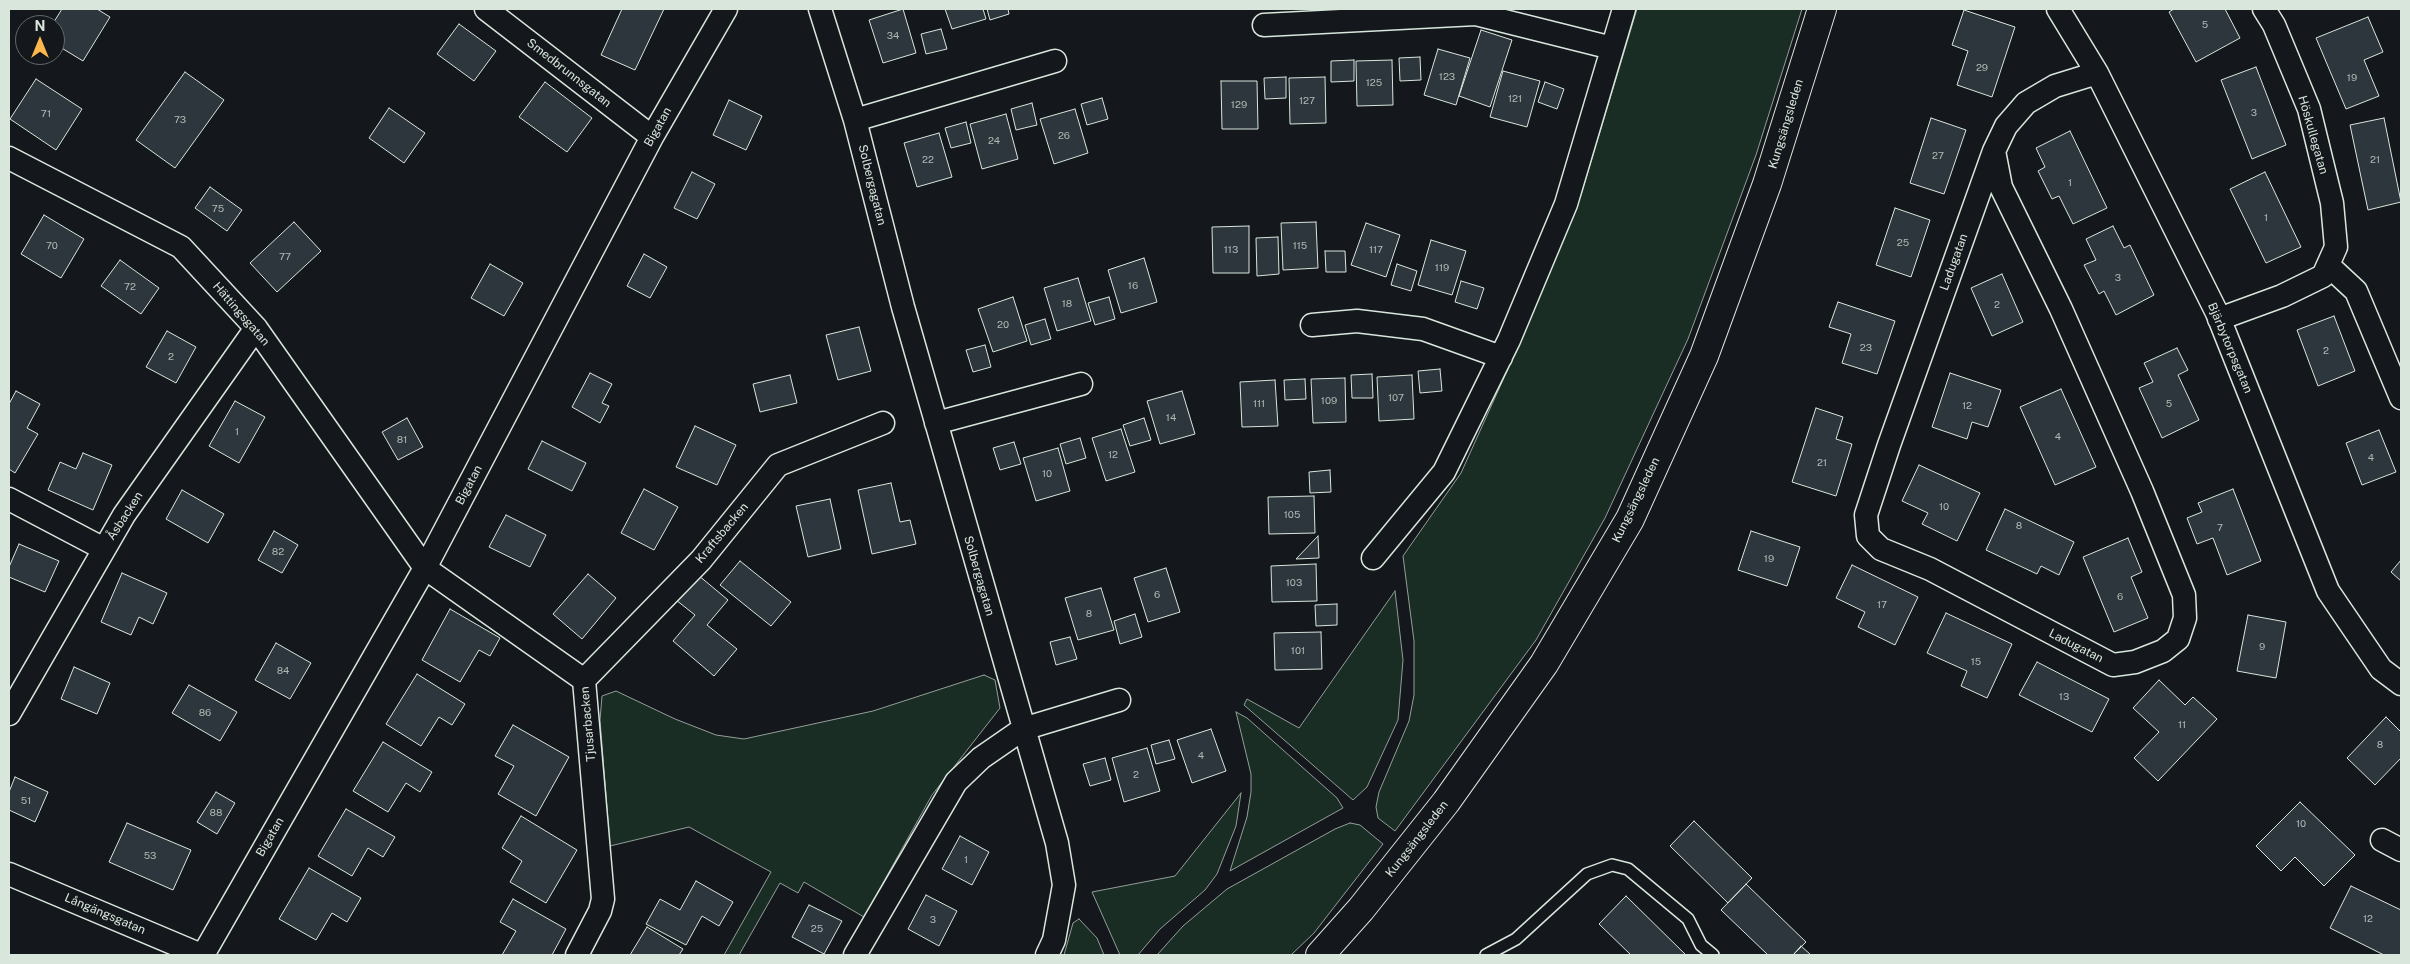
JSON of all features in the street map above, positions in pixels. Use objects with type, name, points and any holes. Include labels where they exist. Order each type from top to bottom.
[{"type":"main road","name":"Kungsängsleden","points":[[1320,955],[1361,909],[1446,802],[1544,664],[1630,519],[1704,356],[1767,184],[1822,9]]},
{"type":"street","name":"Smedbrunnsgatan","points":[[486,9],[652,136]]},
{"type":"street","name":"Bigatan","points":[[202,955],[425,568],[652,136],[726,9]]},
{"type":"street","name":"Solbergagatan","points":[[820,9],[855,120],[903,307],[1057,843],[1064,885],[1054,940],[1047,955]]},
{"type":"street","points":[[1373,558],[1444,472],[1501,357],[1566,204],[1624,9]]},
{"type":"street","name":"Bjärbytorpsgatan","points":[[2058,9],[2097,73],[2219,319],[2328,591],[2381,669],[2401,684]]},
{"type":"street","name":"Höskullegatan","points":[[2219,319],[2290,292],[2323,276],[2336,247],[2332,203],[2309,110],[2274,25],[2264,9]]},
{"type":"street","points":[[1264,25],[1476,14],[1612,48]]},
{"type":"street","points":[[855,120],[1055,61]]},
{"type":"street","name":"Ladugatan","points":[[1994,151],[2001,188],[2065,318],[2142,491],[2184,595],[2185,618],[2178,639],[2163,650],[2135,662],[2113,665],[1930,569],[1882,549],[1868,536],[1866,516],[1994,151],[2006,126],[2026,103],[2055,86],[2097,73]]},
{"type":"street","name":"Hättingsgatan","points":[[9,158],[181,247],[256,328],[425,568]]},
{"type":"street","points":[[2328,266],[2356,291],[2401,398]]},
{"type":"street","points":[[1312,325],[1357,321],[1423,330],[1501,357]]},
{"type":"street","name":"Åsbacken","points":[[9,714],[124,515],[256,328]]},
{"type":"street","points":[[936,424],[1081,384]]},
{"type":"street","name":"Kraftsbacken","points":[[584,680],[701,560],[778,465],[884,424]]},
{"type":"street","points":[[9,499],[104,549]]},
{"type":"street","name":"Tjusarbacken","points":[[425,568],[584,680],[602,899],[600,911],[577,955]]},
{"type":"street","points":[[855,955],[956,782],[981,758],[1023,728],[1119,700]]},
{"type":"street","name":"Långängsgatan","points":[[9,874],[202,955]]},
{"type":"lane","points":[[1486,955],[1516,939],[1587,874],[1612,865],[1628,869],[1688,919],[1701,945],[1713,955]]},
{"type":"green space","points":[[1637,9],[1802,9],[1756,155],[1688,339],[1605,518],[1536,640],[1395,831],[1378,818],[1376,807],[1379,792],[1409,721],[1414,695],[1414,641],[1403,556],[1461,473],[1507,371],[1581,195]]},
{"type":"green space","points":[[1395,591],[1403,660],[1398,720],[1367,787],[1353,800],[1244,705],[1247,699],[1299,728]]},
{"type":"green space","points":[[984,675],[995,680],[1000,708],[932,795],[864,917],[804,882],[798,893],[780,883],[739,955],[724,955],[771,872],[689,827],[610,846],[600,720],[602,696],[616,691],[675,719],[716,735],[744,739],[873,711]]},
{"type":"green space","points":[[1236,712],[1247,718],[1337,798],[1343,808],[1230,871],[1247,817],[1251,792],[1251,774]]},
{"type":"green space","points":[[1241,793],[1236,826],[1217,874],[1205,890],[1160,929],[1138,955],[1120,955],[1092,892],[1175,876]]},
{"type":"green space","points":[[1350,823],[1360,825],[1383,844],[1314,933],[1291,955],[1157,955],[1183,926],[1227,889],[1335,829]]},
{"type":"green space","points":[[1079,919],[1097,938],[1104,955],[1064,955],[1073,923]]},
{"type":"building","points":[[62,9],[97,9],[110,17],[83,61],[65,50],[65,15],[58,15]]},
{"type":"building","points":[[622,9],[664,9],[635,70],[601,55]]},
{"type":"building","points":[[903,9],[916,53],[883,63],[869,20]]},
{"type":"building","points":[[945,9],[983,9],[986,19],[952,29]]},
{"type":"building","points":[[987,9],[1008,9],[1009,14],[990,20]]},
{"type":"building","points":[[2174,9],[2225,9],[2240,38],[2196,62],[2169,12]]},
{"type":"building","points":[[1964,10],[2015,27],[1992,97],[1957,85],[1968,51],[1952,45]]},
{"type":"building","points":[[2368,17],[2383,52],[2364,60],[2379,96],[2346,109],[2316,38]]},
{"type":"building","points":[[459,24],[496,51],[474,81],[437,54]]},
{"type":"building","points":[[941,29],[947,49],[926,54],[921,34]]},
{"type":"building","points":[[1481,30],[1512,40],[1490,107],[1459,96]]},
{"type":"building","points":[[1438,49],[1470,58],[1456,105],[1424,95]]},
{"type":"building","points":[[1420,57],[1421,80],[1400,81],[1399,58]]},
{"type":"building","points":[[1354,60],[1354,81],[1331,82],[1331,61]]},
{"type":"building","points":[[1392,60],[1393,105],[1357,106],[1356,61]]},
{"type":"building","points":[[2256,67],[2286,145],[2252,159],[2221,80]]},
{"type":"building","points":[[1503,71],[1540,81],[1527,127],[1490,117]]},
{"type":"building","points":[[185,72],[224,100],[175,168],[136,140]]},
{"type":"building","points":[[1286,77],[1286,98],[1265,99],[1264,78]]},
{"type":"building","points":[[1325,77],[1326,123],[1290,124],[1289,78]]},
{"type":"building","points":[[36,79],[82,109],[56,150],[10,119]]},
{"type":"building","points":[[1221,81],[1257,81],[1258,129],[1222,129]]},
{"type":"building","points":[[545,82],[592,118],[567,152],[519,117]]},
{"type":"building","points":[[1545,82],[1564,89],[1557,109],[1538,102]]},
{"type":"building","points":[[1102,98],[1108,119],[1087,125],[1081,104]]},
{"type":"building","points":[[729,100],[762,116],[746,150],[713,135]]},
{"type":"building","points":[[1032,103],[1037,125],[1016,130],[1011,109]]},
{"type":"building","points":[[389,108],[425,133],[404,163],[369,138]]},
{"type":"building","points":[[1075,109],[1088,153],[1054,164],[1040,119]]},
{"type":"building","points":[[1006,114],[1018,159],[982,169],[970,124]]},
{"type":"building","points":[[1931,118],[1966,130],[1944,194],[1910,183]]},
{"type":"building","points":[[2384,118],[2401,202],[2368,210],[2350,125]]},
{"type":"building","points":[[966,122],[971,143],[951,148],[945,128]]},
{"type":"building","points":[[2070,131],[2107,208],[2073,224],[2059,196],[2052,199],[2038,171],[2045,167],[2036,148]]},
{"type":"building","points":[[939,133],[952,177],[917,187],[904,143]]},
{"type":"building","points":[[692,172],[715,184],[697,219],[674,208]]},
{"type":"building","points":[[2265,172],[2301,247],[2266,263],[2230,189]]},
{"type":"building","points":[[210,187],[242,210],[227,231],[195,208]]},
{"type":"building","points":[[1895,208],[1930,220],[1911,277],[1876,265]]},
{"type":"building","points":[[44,215],[84,239],[61,278],[21,254]]},
{"type":"building","points":[[294,222],[321,251],[277,292],[250,263]]},
{"type":"building","points":[[1316,222],[1318,268],[1283,270],[1281,223]]},
{"type":"building","points":[[1366,223],[1400,235],[1386,277],[1351,265]]},
{"type":"building","points":[[1249,226],[1249,273],[1213,273],[1212,227]]},
{"type":"building","points":[[2113,226],[2124,248],[2130,245],[2154,295],[2116,315],[2104,291],[2099,294],[2084,265],[2096,260],[2086,239]]},
{"type":"building","points":[[1278,237],[1279,274],[1257,276],[1256,238]]},
{"type":"building","points":[[1431,240],[1466,251],[1452,295],[1418,285]]},
{"type":"building","points":[[1325,251],[1345,251],[1346,272],[1326,272]]},
{"type":"building","points":[[644,254],[667,267],[650,298],[627,286]]},
{"type":"building","points":[[1144,258],[1157,302],[1121,313],[1108,270]]},
{"type":"building","points":[[120,260],[159,288],[141,314],[101,286]]},
{"type":"building","points":[[490,264],[523,283],[504,316],[471,298]]},
{"type":"building","points":[[1397,264],[1417,271],[1411,291],[1391,285]]},
{"type":"building","points":[[2002,274],[2023,322],[1992,336],[1971,288]]},
{"type":"building","points":[[1078,278],[1091,321],[1057,331],[1044,288]]},
{"type":"building","points":[[1461,281],[1484,288],[1477,309],[1455,302]]},
{"type":"building","points":[[1013,297],[1027,341],[993,352],[978,309]]},
{"type":"building","points":[[1109,297],[1115,319],[1095,325],[1088,303]]},
{"type":"building","points":[[1838,302],[1895,321],[1877,374],[1842,363],[1851,334],[1829,327]]},
{"type":"building","points":[[2334,316],[2355,371],[2318,386],[2297,330]]},
{"type":"building","points":[[1045,319],[1051,339],[1031,345],[1025,325]]},
{"type":"building","points":[[859,327],[871,371],[838,380],[826,335]]},
{"type":"building","points":[[167,331],[196,347],[176,383],[146,367]]},
{"type":"building","points":[[985,345],[991,367],[973,372],[966,350]]},
{"type":"building","points":[[2177,348],[2188,370],[2178,375],[2199,420],[2162,438],[2139,388],[2153,382],[2144,363]]},
{"type":"building","points":[[1440,369],[1442,391],[1420,393],[1418,371]]},
{"type":"building","points":[[590,373],[612,384],[602,403],[609,406],[600,423],[572,407]]},
{"type":"building","points":[[1950,373],[2001,390],[1988,427],[1972,422],[1967,439],[1932,427]]},
{"type":"building","points":[[1372,374],[1373,398],[1352,398],[1351,375]]},
{"type":"building","points":[[790,375],[797,403],[760,412],[753,384]]},
{"type":"building","points":[[1412,375],[1414,419],[1379,421],[1377,377]]},
{"type":"building","points":[[1345,378],[1346,422],[1313,423],[1311,379]]},
{"type":"building","points":[[1305,379],[1306,399],[1285,400],[1284,380]]},
{"type":"building","points":[[1275,380],[1278,426],[1242,427],[1240,382]]},
{"type":"building","points":[[2061,389],[2096,467],[2055,485],[2020,407]]},
{"type":"building","points":[[16,391],[40,404],[27,428],[38,434],[15,473],[9,469],[9,404]]},
{"type":"building","points":[[1182,391],[1195,434],[1160,444],[1147,401]]},
{"type":"building","points":[[235,401],[265,417],[239,463],[209,446]]},
{"type":"building","points":[[1816,408],[1843,417],[1836,439],[1852,444],[1836,496],[1792,482]]},
{"type":"building","points":[[407,418],[423,447],[398,460],[382,432]]},
{"type":"building","points":[[1144,418],[1151,440],[1130,446],[1123,425]]},
{"type":"building","points":[[695,426],[736,445],[717,485],[676,467]]},
{"type":"building","points":[[1121,429],[1135,472],[1106,481],[1092,438]]},
{"type":"building","points":[[2379,430],[2396,472],[2362,485],[2346,443]]},
{"type":"building","points":[[1080,438],[1086,458],[1066,464],[1060,444]]},
{"type":"building","points":[[542,441],[586,463],[572,491],[528,469]]},
{"type":"building","points":[[1014,442],[1021,464],[1000,470],[993,448]]},
{"type":"building","points":[[1058,448],[1070,491],[1036,501],[1023,458]]},
{"type":"building","points":[[83,453],[112,465],[93,510],[48,490],[60,462],[76,469]]},
{"type":"building","points":[[1919,465],[1980,493],[1957,541],[1922,524],[1928,513],[1902,501]]},
{"type":"building","points":[[1330,470],[1331,492],[1310,493],[1309,472]]},
{"type":"building","points":[[891,483],[900,522],[910,520],[916,544],[872,554],[858,490]]},
{"type":"building","points":[[644,489],[678,507],[654,550],[621,533]]},
{"type":"building","points":[[2233,489],[2261,561],[2227,575],[2213,538],[2197,544],[2187,518],[2202,512],[2198,503]]},
{"type":"building","points":[[182,490],[224,514],[208,543],[166,519]]},
{"type":"building","points":[[1314,496],[1315,533],[1269,534],[1268,497]]},
{"type":"building","points":[[830,499],[841,549],[808,557],[796,506]]},
{"type":"building","points":[[2005,509],[2074,542],[2059,575],[2041,566],[2037,574],[1986,550]]},
{"type":"building","points":[[506,515],[546,535],[530,567],[489,547]]},
{"type":"building","points":[[274,531],[298,545],[282,573],[258,560]]},
{"type":"building","points":[[1751,531],[1800,547],[1787,586],[1738,570]]},
{"type":"building","points":[[1318,536],[1319,558],[1296,559]]},
{"type":"building","points":[[2128,538],[2142,572],[2131,577],[2148,618],[2114,632],[2083,557]]},
{"type":"building","points":[[19,544],[59,561],[45,592],[9,577],[9,567]]},
{"type":"building","points":[[2401,560],[2401,581],[2391,572]]},
{"type":"building","points":[[740,561],[791,602],[771,626],[720,585]]},
{"type":"building","points":[[1316,564],[1317,601],[1272,602],[1271,566]]},
{"type":"building","points":[[1852,565],[1918,597],[1895,645],[1858,627],[1865,612],[1836,598]]},
{"type":"building","points":[[1166,568],[1180,612],[1148,622],[1134,578]]},
{"type":"building","points":[[122,573],[167,593],[153,624],[139,617],[131,635],[101,622]]},
{"type":"building","points":[[588,574],[616,598],[582,639],[553,614]]},
{"type":"building","points":[[698,575],[728,600],[707,625],[737,649],[714,676],[673,641],[695,615],[676,600]]},
{"type":"building","points":[[1101,588],[1114,630],[1078,640],[1065,598]]},
{"type":"building","points":[[1337,604],[1337,625],[1316,626],[1315,605]]},
{"type":"building","points":[[450,609],[500,638],[490,656],[479,650],[460,682],[422,660]]},
{"type":"building","points":[[1946,613],[2012,644],[1987,698],[1961,686],[1967,671],[1927,653]]},
{"type":"building","points":[[1135,614],[1142,637],[1120,644],[1114,621]]},
{"type":"building","points":[[2248,615],[2286,622],[2276,678],[2237,671]]},
{"type":"building","points":[[1321,632],[1322,669],[1275,670],[1274,633]]},
{"type":"building","points":[[1070,637],[1077,659],[1056,665],[1050,642]]},
{"type":"building","points":[[276,643],[311,663],[290,699],[255,680]]},
{"type":"building","points":[[2037,662],[2109,699],[2092,732],[2019,695]]},
{"type":"building","points":[[74,667],[110,683],[97,714],[61,699]]},
{"type":"building","points":[[417,674],[465,704],[452,725],[439,717],[421,746],[386,724]]},
{"type":"building","points":[[2159,680],[2185,705],[2193,697],[2217,719],[2158,781],[2134,758],[2159,732],[2133,708]]},
{"type":"building","points":[[189,685],[237,712],[220,741],[172,713]]},
{"type":"building","points":[[2386,717],[2401,732],[2401,758],[2375,785],[2347,758]]},
{"type":"building","points":[[513,725],[569,757],[536,816],[498,794],[514,766],[495,756]]},
{"type":"building","points":[[1211,729],[1226,771],[1192,783],[1177,740]]},
{"type":"building","points":[[1169,740],[1175,759],[1156,764],[1151,745]]},
{"type":"building","points":[[383,742],[432,772],[420,792],[406,783],[388,812],[353,791]]},
{"type":"building","points":[[1147,748],[1160,791],[1124,802],[1112,758]]},
{"type":"building","points":[[1105,758],[1111,780],[1090,786],[1083,764]]},
{"type":"building","points":[[15,777],[48,792],[35,822],[9,810],[9,792]]},
{"type":"building","points":[[216,792],[235,803],[217,834],[197,822]]},
{"type":"building","points":[[2300,802],[2355,855],[2324,886],[2295,857],[2281,871],[2256,846]]},
{"type":"building","points":[[346,809],[395,837],[383,857],[368,848],[352,876],[318,856]]},
{"type":"building","points":[[521,816],[577,850],[546,903],[510,882],[522,861],[502,848]]},
{"type":"building","points":[[1694,821],[1752,878],[1728,903],[1670,846]]},
{"type":"building","points":[[127,823],[191,850],[173,890],[109,862]]},
{"type":"building","points":[[960,836],[989,852],[972,885],[942,869]]},
{"type":"building","points":[[309,868],[361,898],[347,922],[332,913],[316,940],[279,919]]},
{"type":"building","points":[[696,881],[733,902],[719,926],[702,916],[686,945],[646,924],[660,899],[680,910]]},
{"type":"building","points":[[1746,884],[1806,942],[1793,955],[1768,955],[1721,910]]},
{"type":"building","points":[[2351,886],[2401,910],[2401,955],[2384,955],[2330,928]]},
{"type":"building","points":[[926,895],[957,911],[939,946],[908,929]]},
{"type":"building","points":[[1626,896],[1686,955],[1631,955],[1599,924]]},
{"type":"building","points":[[513,899],[566,929],[552,955],[502,955],[516,931],[500,922]]},
{"type":"building","points":[[809,905],[842,921],[824,954],[792,937]]},
{"type":"building","points":[[647,927],[683,949],[679,955],[630,955]]},
{"type":"building","points":[[1801,946],[1811,955],[1793,955]]}]
